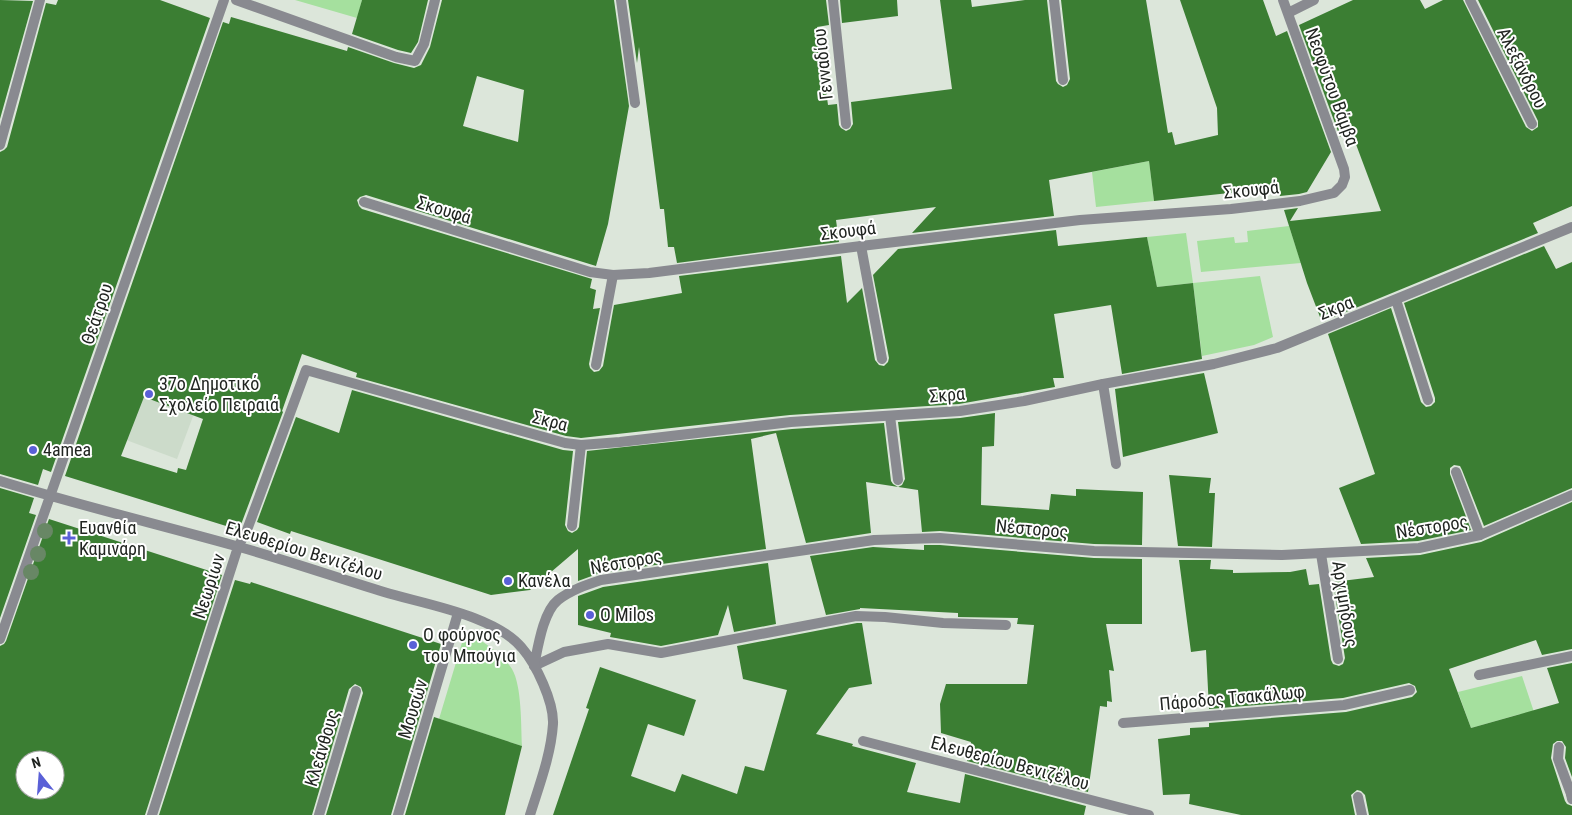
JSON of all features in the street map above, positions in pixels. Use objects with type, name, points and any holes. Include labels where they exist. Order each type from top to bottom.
[{"type":"street","points":[[0,144],[40,0]]},
{"type":"street","name":"Θεάτρου","points":[[0,639],[224,0]]},
{"type":"street","points":[[236,0],[396,57],[415,61],[424,44],[436,0]]},
{"type":"street","points":[[621,0],[635,103]]},
{"type":"street","name":"Γενναδίου","points":[[832,0],[846,124]]},
{"type":"street","points":[[1054,0],[1063,80]]},
{"type":"street","name":"Νεοφύτου Βάμβα","points":[[1283,0],[1340,157],[1345,175],[1342,185]]},
{"type":"street","points":[[1288,13],[1314,0]]},
{"type":"street","name":"Αλεξάνδρου","points":[[1470,0],[1532,124]]},
{"type":"street","name":"Σκουφά","points":[[364,202],[590,272],[613,275],[649,273],[1080,220],[1231,209],[1290,202],[1332,194],[1342,185]]},
{"type":"street","name":"Σκρα","points":[[306,370],[564,443],[581,445],[791,422],[960,411],[1024,401],[1258,354],[1318,333],[1572,227]]},
{"type":"street","points":[[861,246],[882,360]]},
{"type":"street","points":[[596,365],[613,275]]},
{"type":"street","points":[[1396,300],[1428,400]]},
{"type":"street","name":"Νεωρίων","points":[[152,815],[238,547],[247,530],[306,370]]},
{"type":"street","points":[[1103,384],[1116,464]]},
{"type":"street","points":[[890,416],[898,480]]},
{"type":"street","points":[[572,526],[581,445]]},
{"type":"street","points":[[1456,472],[1480,535]]},
{"type":"street","name":"Ελευθερίου Βενιζέλου","points":[[0,481],[238,547],[386,593],[458,613],[483,621],[504,632],[522,647],[534,666],[549,703],[553,722],[548,754],[530,815]]},
{"type":"street","name":"Νέστορος","points":[[534,666],[542,626],[556,601],[577,588],[601,580],[874,540],[940,538],[1094,551],[1282,555],[1419,548],[1480,535],[1572,495]]},
{"type":"street","name":"Αρχιμήδους","points":[[1321,554],[1338,660]]},
{"type":"street","name":"Μουσών","points":[[398,815],[458,613]]},
{"type":"street","points":[[534,666],[564,652],[581,648],[608,644],[660,653],[856,616],[1006,626]]},
{"type":"street","points":[[1478,675],[1572,656]]},
{"type":"street","name":"Πάροδος Τσακάλωφ","points":[[1123,723],[1344,705],[1410,690]]},
{"type":"street","name":"Κλεάνθους","points":[[319,815],[356,691]]},
{"type":"street","name":"Ελευθερίου Βενιζέλου","points":[[863,741],[1149,815]]},
{"type":"street","points":[[1559,747],[1558,759],[1572,796]]},
{"type":"street","points":[[1358,797],[1362,815]]},
{"type":"shaded area","name":"37ο Δημοτικό Σχολείο Πειραιά","points":[[114,344],[207,379],[177,459],[86,425]]},
{"type":"green space","points":[[295,0],[362,0],[357,18]]},
{"type":"green space","points":[[1149,161],[1154,201],[1096,207],[1092,172]]},
{"type":"green space","points":[[1289,226],[1301,263],[1201,272],[1197,241],[1234,237],[1235,243],[1248,242],[1247,231]]},
{"type":"green space","points":[[1186,233],[1193,283],[1157,287],[1147,237]]},
{"type":"green space","points":[[1260,276],[1273,337],[1254,345],[1202,356],[1193,283]]},
{"type":"green space","points":[[464,636],[483,642],[503,658],[512,669],[518,685],[522,746],[439,719]]},
{"type":"green space","points":[[1522,676],[1535,715],[1520,714],[1471,728],[1458,692]]},
{"type":"building","points":[[0,0],[33,1],[0,119]]},
{"type":"building","points":[[58,0],[160,0],[210,18],[51,472],[43,469],[38,485],[0,474],[0,152],[7,147],[46,3],[56,5]]},
{"type":"building","points":[[362,0],[428,0],[418,42],[411,53],[352,34]]},
{"type":"building","points":[[442,0],[614,0],[629,106],[608,224],[596,266],[366,195],[357,200],[362,209],[592,279],[590,288],[596,290],[593,309],[600,308],[589,364],[594,372],[599,371],[603,366],[614,305],[682,293],[679,276],[841,256],[847,303],[862,288],[875,360],[879,365],[884,366],[889,358],[873,275],[898,249],[1056,230],[1058,246],[1147,237],[1157,287],[1193,283],[1202,359],[1122,374],[1111,305],[1054,314],[1064,378],[1053,378],[1055,387],[959,404],[790,415],[581,438],[566,436],[356,377],[357,373],[302,354],[283,412],[239,530],[65,476],[223,22],[229,24],[231,17],[347,51],[348,47],[414,68],[421,65],[430,47]],"holes":[[[477,76],[524,90],[518,142],[463,126]],[[144,397],[203,419],[186,470],[178,468],[177,473],[121,456]]]},
{"type":"building","points":[[628,0],[826,0],[829,25],[817,27],[828,105],[837,104],[839,125],[846,131],[853,124],[851,102],[952,89],[940,0],[971,0],[972,7],[1025,0],[1047,0],[1056,81],[1063,87],[1067,85],[1070,79],[1061,0],[1146,0],[1168,133],[1172,132],[1175,145],[1218,135],[1217,108],[1180,0],[1263,0],[1276,36],[1287,31],[1331,152],[1307,192],[1299,194],[1280,196],[1277,188],[1154,201],[1149,161],[1049,180],[1054,216],[912,233],[936,207],[836,220],[839,242],[677,263],[674,247],[668,247],[664,209],[660,209],[639,47],[637,63]]},
{"type":"building","points":[[840,0],[897,0],[898,16],[842,23]]},
{"type":"building","points":[[1353,0],[1420,0],[1425,9],[1443,0],[1463,0],[1526,127],[1532,131],[1538,127],[1538,121],[1478,0],[1572,0],[1572,206],[1533,223],[1538,233],[1324,321],[1320,317],[1307,283],[1284,210],[1298,208],[1290,221],[1381,211],[1348,123],[1340,137],[1299,25]]},
{"type":"building","points":[[1544,246],[1556,269],[1572,262],[1572,488],[1484,526],[1462,470],[1460,466],[1454,465],[1450,468],[1450,474],[1471,530],[1418,541],[1361,544],[1339,488],[1375,474],[1328,334],[1391,308],[1421,402],[1426,407],[1431,406],[1435,402],[1435,398],[1404,303]]},
{"type":"building","points":[[1204,373],[1218,433],[1123,457],[1115,389]]},
{"type":"building","points":[[352,390],[563,450],[573,451],[565,525],[568,531],[572,533],[579,527],[587,451],[792,429],[884,423],[891,481],[898,487],[866,482],[871,533],[806,543],[776,433],[751,439],[766,549],[600,573],[578,581],[578,549],[530,590],[491,595],[291,531],[290,534],[257,522],[296,417],[339,433]]},
{"type":"building","points":[[995,413],[994,446],[982,447],[981,505],[1049,510],[1051,494],[1076,496],[1076,489],[1143,492],[1142,545],[1094,544],[940,531],[922,532],[918,490],[898,487],[902,485],[905,479],[898,422],[960,418]]},
{"type":"building","points":[[1169,475],[1211,478],[1209,493],[1215,493],[1212,547],[1178,546]]},
{"type":"building","points":[[0,488],[34,498],[29,513],[36,515],[0,618]]},
{"type":"building","points":[[1572,502],[1572,649],[1542,655],[1536,640],[1449,669],[1471,728],[1559,703],[1547,668],[1572,663],[1572,777],[1565,758],[1566,747],[1562,741],[1557,741],[1553,744],[1551,758],[1565,801],[1572,806],[1572,815],[1369,815],[1365,795],[1357,790],[1351,795],[1355,815],[1241,815],[1189,804],[1190,794],[1163,795],[1158,739],[1190,735],[1190,728],[1209,727],[1209,723],[1346,712],[1412,697],[1417,692],[1415,686],[1409,683],[1343,698],[1209,709],[1206,650],[1191,652],[1179,560],[1211,560],[1210,569],[1233,570],[1233,573],[1290,572],[1306,569],[1309,585],[1319,584],[1331,660],[1333,664],[1339,666],[1343,664],[1345,658],[1333,582],[1374,577],[1366,558],[1420,555],[1481,542]]},
{"type":"building","points":[[49,519],[222,575],[145,815],[0,815],[0,646],[4,644]]},
{"type":"building","points":[[924,545],[1094,558],[1142,559],[1142,624],[1106,624],[1114,671],[1109,670],[1112,702],[1107,701],[1107,707],[1100,706],[1088,792],[967,761],[971,742],[941,733],[940,704],[946,684],[1027,684],[1034,625],[1017,624],[1018,618],[958,617],[958,613],[860,608],[826,615],[810,556],[873,547],[924,550]]},
{"type":"building","points":[[768,563],[776,624],[734,632],[728,605],[718,635],[661,646],[610,637],[611,633],[578,625],[578,596],[603,587]]},
{"type":"building","points":[[235,580],[250,584],[251,582],[441,644],[391,815],[326,815],[363,693],[361,687],[355,684],[349,689],[312,815],[159,815]]},
{"type":"building","points":[[862,623],[872,684],[849,688],[816,734],[916,763],[907,792],[960,803],[965,774],[1086,806],[1084,815],[553,815],[589,709],[586,708],[600,667],[696,700],[684,736],[648,724],[631,776],[675,792],[682,774],[737,794],[745,766],[764,771],[787,690],[743,679],[737,646]]},
{"type":"building","points":[[434,717],[522,746],[505,815],[405,815]]},
{"type":"place","name":"37ο Δημοτικό Σχολείο Πειραιά","points":[[149,394]]},
{"type":"place","name":"4amea","points":[[33,450]]},
{"type":"place","name":"Ευανθία Καμινάρη","points":[[69,538]]},
{"type":"place","name":"Κανέλα","points":[[508,581]]},
{"type":"place","name":"O Milos","points":[[590,615]]},
{"type":"place","name":"Ο φούρνος του Μπούγια","points":[[413,645]]}]
